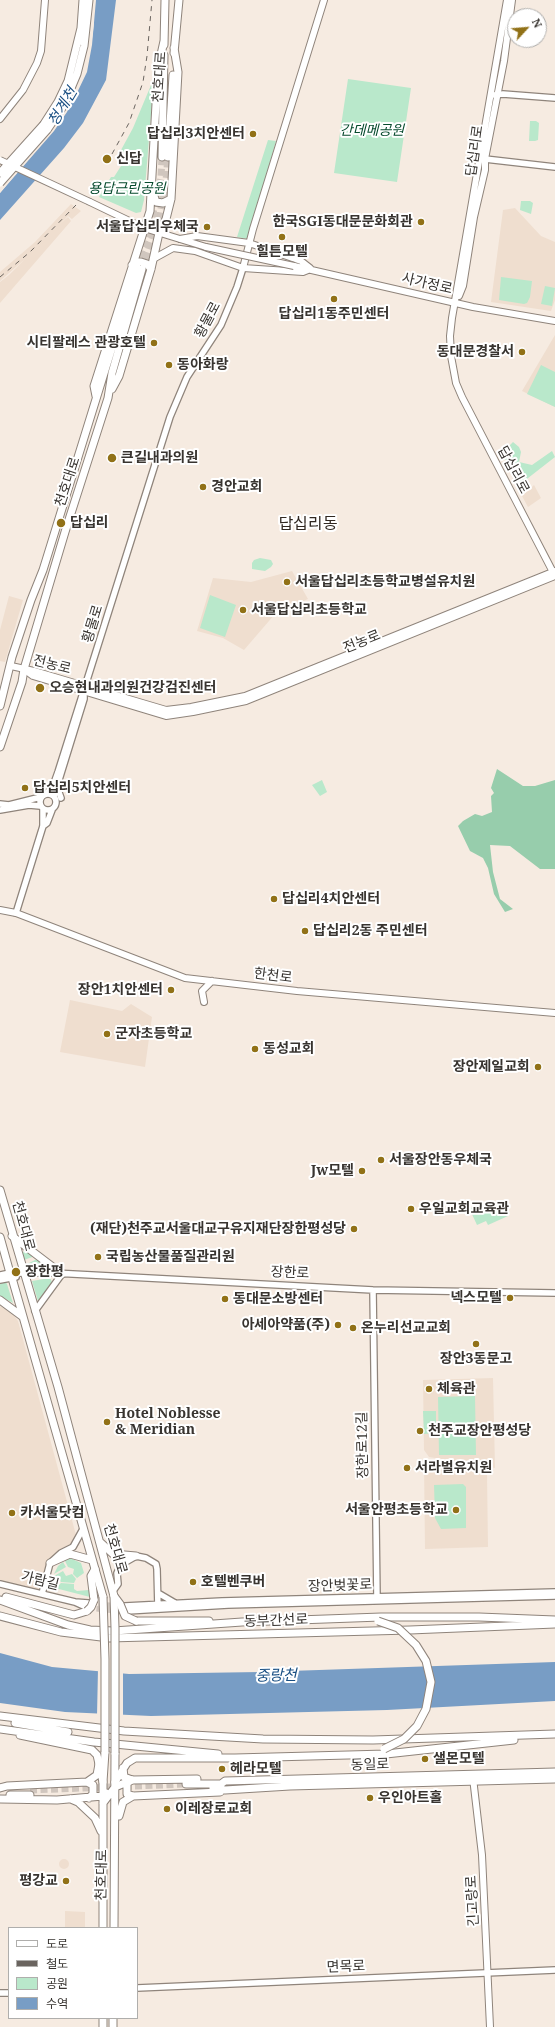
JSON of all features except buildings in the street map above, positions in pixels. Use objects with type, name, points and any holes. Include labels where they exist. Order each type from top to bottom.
[{"type":"main road","points":[[0,119],[23,90],[37,63],[41,51],[45,0]]},
{"type":"main road","points":[[0,173],[44,124],[68,81],[81,28],[83,0]]},
{"type":"main road","points":[[0,183],[43,135],[67,98],[82,57],[90,0]]},
{"type":"main road","name":"천호대로","points":[[165,0],[165,157],[179,0]]},
{"type":"main road","name":"황물로","points":[[243,268],[249,243],[324,0]]},
{"type":"main road","name":"답십리로","points":[[456,303],[463,286],[473,224],[485,170],[485,159],[507,0]]},
{"type":"main road","name":"답십리로","points":[[512,0],[450,336],[451,362],[456,383],[474,422],[554,573]]},
{"type":"main road","points":[[137,267],[144,228],[150,211],[158,68],[164,41]]},
{"type":"main road","points":[[108,398],[119,376],[151,269],[159,233],[166,219],[171,198],[178,72],[174,48]]},
{"type":"main road","points":[[0,160],[144,228],[180,239],[195,251]]},
{"type":"main road","points":[[152,189],[156,202],[163,202],[171,198]]},
{"type":"main road","points":[[180,239],[197,236],[249,243],[301,260],[312,269]]},
{"type":"main road","name":"사가정로","points":[[180,239],[206,247],[312,269],[456,303],[555,321]]},
{"type":"main road","points":[[153,259],[173,248],[195,251],[243,268],[255,267],[303,272],[312,269]]},
{"type":"main road","points":[[137,267],[135,262],[141,262],[147,264],[151,269]]},
{"type":"main road","name":"천호대로","points":[[0,706],[31,600],[43,570],[97,397],[94,386],[137,267]]},
{"type":"main road","name":"천호대로","points":[[0,747],[22,682],[24,670],[108,398],[112,373],[137,267]]},
{"type":"main road","name":"전농로","points":[[11,666],[34,671],[85,689],[166,710],[245,696],[554,573]]},
{"type":"main road","name":"한천로","points":[[0,910],[16,913],[185,978],[304,992],[555,1014]]},
{"type":"main road","points":[[204,1002],[202,991],[212,981]]},
{"type":"main road","name":"천호대로","points":[[0,1190],[34,1312],[58,1387],[114,1594],[116,1826],[114,1927]]},
{"type":"main road","points":[[12,1236],[62,1274]]},
{"type":"main road","name":"천호대로","points":[[0,1237],[103,1597],[105,1752],[102,1836],[103,1927]]},
{"type":"main road","points":[[0,1300],[23,1317]]},
{"type":"main road","points":[[99,1541],[113,1554],[136,1556]]},
{"type":"main road","points":[[50,1564],[70,1554],[92,1560]]},
{"type":"main road","points":[[0,1596],[74,1615],[88,1605],[91,1576],[95,1569]]},
{"type":"main road","points":[[114,1594],[125,1616],[136,1621],[242,1622]]},
{"type":"main road","points":[[0,1600],[55,1621],[99,1631],[126,1631],[242,1622],[382,1617],[479,1617],[555,1620]]},
{"type":"main road","name":"동부간선로","points":[[0,1616],[61,1632],[109,1638],[410,1630],[555,1624]]},
{"type":"main road","points":[[352,1618],[378,1620],[398,1628],[416,1645],[426,1661],[430,1682],[428,1702],[420,1722],[404,1739],[384,1749],[357,1754]]},
{"type":"main road","points":[[0,1717],[124,1731],[263,1739],[372,1740],[555,1734]]},
{"type":"main road","points":[[0,1717],[12,1722],[112,1743]]},
{"type":"main road","points":[[0,1730],[248,1757]]},
{"type":"main road","points":[[0,1730],[88,1748],[96,1753],[100,1763],[103,1782]]},
{"type":"main road","points":[[103,1804],[126,1763],[135,1758],[406,1753],[544,1734]]},
{"type":"main road","points":[[86,1782],[97,1775],[105,1752]]},
{"type":"main road","points":[[123,1768],[124,1777],[132,1780]]},
{"type":"main road","name":"동일로","points":[[555,1772],[473,1778],[438,1783],[225,1790],[220,1788],[187,1787],[221,1784],[225,1781],[448,1775],[473,1778],[555,1779]]},
{"type":"main road","points":[[438,1783],[450,1779],[448,1775]]},
{"type":"main road","name":"긴고랑로","points":[[473,1778],[482,1855],[490,2027]]},
{"type":"main road","points":[[0,1799],[69,1799],[103,1796],[115,1785],[132,1780],[220,1779],[225,1781]]},
{"type":"main road","points":[[132,1780],[127,1783],[127,1794],[133,1796],[225,1790]]},
{"type":"main road","points":[[0,1788],[7,1786],[86,1782],[92,1785],[93,1794],[89,1798]]},
{"type":"main road","points":[[0,1788],[30,1792],[0,1796]]},
{"type":"main road","points":[[116,1826],[123,1802],[133,1796]]},
{"type":"main road","points":[[69,1799],[78,1802],[95,1818],[102,1836]]},
{"type":"street","points":[[494,95],[555,98]]},
{"type":"street","points":[[485,159],[555,166]]},
{"type":"street","name":"황물로","points":[[52,810],[56,802],[54,796],[84,699],[85,689],[170,417],[187,377],[222,325],[243,268]]},
{"type":"street","name":"황물로","points":[[44,795],[53,786],[80,698],[85,689]]},
{"type":"street","points":[[57,786],[61,798]]},
{"type":"street","points":[[0,810],[44,795],[54,796]]},
{"type":"street","points":[[16,913],[43,826],[42,809],[44,795]]},
{"type":"street","points":[[0,804],[9,807],[31,805],[42,809],[52,810],[43,826]]},
{"type":"street","points":[[34,1312],[62,1274]]},
{"type":"street","name":"장한로","points":[[0,1275],[62,1274],[373,1290],[555,1293]]},
{"type":"street","name":"장한로","points":[[0,1280],[11,1275]]},
{"type":"street","name":"장한로12길","points":[[373,1290],[377,1599]]},
{"type":"street","points":[[42,1594],[50,1564],[61,1553],[73,1547],[84,1529]]},
{"type":"street","points":[[114,1594],[118,1584],[117,1573],[119,1568],[126,1561],[136,1556],[146,1558],[156,1564],[158,1607]]},
{"type":"street","name":"가람길","points":[[0,1584],[88,1605]]},
{"type":"street","name":"장안벚꽃로","points":[[126,1608],[555,1592]]},
{"type":"street","points":[[158,1593],[167,1600],[177,1604]]},
{"type":"street","name":"장안벚꽃로","points":[[158,1607],[177,1604],[555,1596]]},
{"type":"street","name":"면목로","points":[[138,1988],[555,1970]]},
{"type":"shaded area","points":[[71,204],[81,211],[72,219],[68,216],[60,224],[68,217],[71,221],[0,303],[0,282],[25,259],[0,281],[0,272],[35,242]]},
{"type":"shaded area","points":[[515,208],[541,236],[555,242],[555,300],[551,311],[491,302],[503,210]]},
{"type":"shaded area","points":[[555,335],[555,407],[522,391]]},
{"type":"shaded area","points":[[534,485],[541,498],[528,507],[522,496]]},
{"type":"shaded area","name":"서울답십리초등학교","points":[[292,571],[308,599],[275,614],[244,650],[223,638],[197,631],[213,578],[251,582]]},
{"type":"shaded area","points":[[9,596],[23,600],[5,662],[0,661],[0,630]]},
{"type":"shaded area","name":"군자초등학교","points":[[70,1000],[122,1011],[131,1004],[152,1017],[145,1067],[60,1052]]},
{"type":"shaded area","points":[[0,1306],[13,1314],[18,1321],[76,1535],[73,1547],[50,1563],[42,1591],[0,1581]]},
{"type":"shaded area","points":[[493,1378],[495,1468],[429,1457],[424,1450],[423,1380]]},
{"type":"shaded area","name":"서울안평초등학교","points":[[424,1463],[487,1474],[488,1547],[425,1549]]},
{"type":"shaded area","points":[[62,1859],[66,1859],[68,1860],[68,1868],[62,1869],[59,1866],[59,1862]]},
{"type":"shaded area","points":[[65,1911],[85,1912],[85,1927],[65,1927]]},
{"type":"green space","name":"용답근린공원","points":[[154,78],[144,200],[141,212],[136,213],[99,197],[111,177],[114,177],[128,155],[121,150],[133,128]]},
{"type":"green space","name":"간데메공원","points":[[348,79],[411,88],[397,182],[334,173]]},
{"type":"green space","points":[[530,121],[536,121],[539,123],[538,140],[535,141],[529,141]]},
{"type":"green space","points":[[268,140],[276,141],[248,239],[237,237]]},
{"type":"green space","points":[[521,201],[530,201],[533,203],[531,214],[520,210]]},
{"type":"green space","points":[[501,277],[532,281],[530,297],[527,303],[524,304],[499,300]]},
{"type":"green space","points":[[545,286],[555,288],[552,306],[541,304]]},
{"type":"green space","points":[[541,365],[555,372],[555,407],[527,394]]},
{"type":"green space","points":[[513,442],[519,447],[521,452],[519,462],[532,465],[552,451],[555,457],[523,482],[518,483],[521,475],[515,478],[502,453]]},
{"type":"green space","points":[[260,558],[271,560],[273,564],[265,571],[252,569],[252,563],[254,560]]},
{"type":"green space","points":[[210,595],[236,605],[225,637],[200,628]]},
{"type":"green space","points":[[497,769],[523,786],[535,786],[555,780],[555,869],[540,869],[510,846],[490,845],[493,872],[500,899],[513,909],[505,912],[494,894],[488,868],[483,858],[470,851],[458,826],[463,821],[475,814],[482,816],[492,812],[491,796],[494,793],[491,788]]},
{"type":"green space","points":[[322,780],[327,792],[320,796],[312,785]]},
{"type":"green space","points":[[474,1204],[503,1204],[508,1216],[488,1225],[486,1221],[477,1225],[470,1210]]},
{"type":"green space","points":[[25,1250],[35,1256],[24,1260],[22,1254]]},
{"type":"green space","points":[[37,1259],[42,1262],[40,1268],[30,1268],[25,1265]]},
{"type":"green space","points":[[50,1278],[52,1282],[38,1301],[32,1281]]},
{"type":"green space","points":[[0,1281],[5,1281],[7,1284],[13,1303],[0,1296]]},
{"type":"green space","points":[[475,1396],[476,1455],[439,1455],[438,1397]]},
{"type":"green space","points":[[423,1411],[436,1411],[436,1433],[424,1434]]},
{"type":"green space","points":[[463,1484],[466,1487],[466,1528],[441,1529],[435,1518],[434,1485]]},
{"type":"green space","points":[[111,1555],[128,1557],[116,1570]]},
{"type":"green space","points":[[70,1558],[81,1563],[84,1573],[77,1578],[73,1574],[74,1569],[68,1567],[65,1561]]},
{"type":"green space","points":[[63,1562],[66,1567],[54,1574],[58,1566]]},
{"type":"green space","points":[[63,1571],[66,1576],[72,1574],[76,1579],[74,1583],[61,1582],[59,1579],[53,1581],[54,1576]]},
{"type":"green space","points":[[56,1583],[59,1585],[61,1583],[74,1584],[74,1589],[77,1591],[89,1590],[90,1597],[55,1588],[53,1584]]},
{"type":"water","name":"청계천","points":[[96,0],[116,0],[106,80],[83,123],[64,148],[0,220],[0,193],[59,122],[75,97],[87,72],[92,45]]},
{"type":"water","name":"중랑천","points":[[0,1653],[52,1667],[129,1674],[260,1672],[555,1662],[555,1701],[387,1710],[151,1716],[65,1712],[0,1703]]},
{"type":"pier","points":[[94,0],[94,23],[87,64]]},
{"type":"pier","points":[[82,78],[67,112],[54,131],[0,193],[0,190],[57,121],[74,96]]},
{"type":"pier","points":[[98,1669],[123,1672],[123,1717],[97,1716]]},
{"type":"tunnel","points":[[137,267],[153,213],[161,178],[162,157]]},
{"type":"tunnel","points":[[142,269],[160,214],[166,180],[168,157]]},
{"type":"tunnel","points":[[90,1603],[117,1606]]},
{"type":"tunnel","points":[[88,1608],[118,1611]]},
{"type":"tunnel","points":[[30,1790],[186,1784]]},
{"type":"railway","points":[[112,154],[129,123],[143,82],[152,0]]},
{"type":"railway","points":[[0,277],[30,252],[76,205]]},
{"type":"place","name":"답십리3치안센터","points":[[253,134]]},
{"type":"place","name":"신답","points":[[107,159]]},
{"type":"place","name":"한국SGI동대문문화회관","points":[[421,222]]},
{"type":"place","name":"서울답십리우체국","points":[[207,227]]},
{"type":"place","name":"힐튼모텔","points":[[282,237]]},
{"type":"place","name":"답십리1동주민센터","points":[[334,299]]},
{"type":"place","name":"시티팔레스 관광호텔","points":[[154,343]]},
{"type":"place","name":"동대문경찰서","points":[[522,352]]},
{"type":"place","name":"동아화랑","points":[[169,365]]},
{"type":"place","name":"큰길내과의원","points":[[112,458]]},
{"type":"place","name":"경안교회","points":[[203,487]]},
{"type":"place","name":"답십리","points":[[61,523]]},
{"type":"place","name":"서울답십리초등학교병설유치원","points":[[287,582]]},
{"type":"place","name":"서울답십리초등학교","points":[[243,610]]},
{"type":"place","name":"오승현내과의원건강검진센터","points":[[40,688]]},
{"type":"place","name":"답십리5치안센터","points":[[25,788]]},
{"type":"place","name":"답십리4치안센터","points":[[274,899]]},
{"type":"place","name":"답십리2동 주민센터","points":[[305,931]]},
{"type":"place","name":"장안1치안센터","points":[[171,990]]},
{"type":"place","name":"군자초등학교","points":[[107,1034]]},
{"type":"place","name":"동성교회","points":[[255,1049]]},
{"type":"place","name":"장안제일교회","points":[[538,1067]]},
{"type":"place","name":"서울장안동우체국","points":[[381,1160]]},
{"type":"place","name":"Jw모텔","points":[[362,1171]]},
{"type":"place","name":"우일교회교육관","points":[[411,1209]]},
{"type":"place","name":"(재단)천주교서울대교구유지재단장한평성당","points":[[354,1229]]},
{"type":"place","name":"국립농산물품질관리원","points":[[98,1257]]},
{"type":"place","name":"장한평","points":[[16,1272]]},
{"type":"place","name":"넥스모텔","points":[[510,1298]]},
{"type":"place","name":"동대문소방센터","points":[[225,1299]]},
{"type":"place","name":"아세아약품(주)","points":[[338,1325]]},
{"type":"place","name":"온누리선교교회","points":[[353,1328]]},
{"type":"place","name":"장안3동문고","points":[[476,1344]]},
{"type":"place","name":"체육관","points":[[429,1389]]},
{"type":"place","name":"Hotel Noblesse & Meridian","points":[[107,1422]]},
{"type":"place","name":"천주교장안평성당","points":[[420,1431]]},
{"type":"place","name":"서라벌유치원","points":[[407,1468]]},
{"type":"place","name":"서울안평초등학교","points":[[456,1510]]},
{"type":"place","name":"카서울닷컴","points":[[12,1513]]},
{"type":"place","name":"호텔벤쿠버","points":[[193,1582]]},
{"type":"place","name":"샐몬모텔","points":[[425,1759]]},
{"type":"place","name":"헤라모텔","points":[[222,1769]]},
{"type":"place","name":"우인아트홀","points":[[370,1798]]},
{"type":"place","name":"이레장로교회","points":[[167,1809]]},
{"type":"place","name":"평강교","points":[[66,1881]]},
{"type":"district","name":"답십리동","points":[[308,524]]}]
